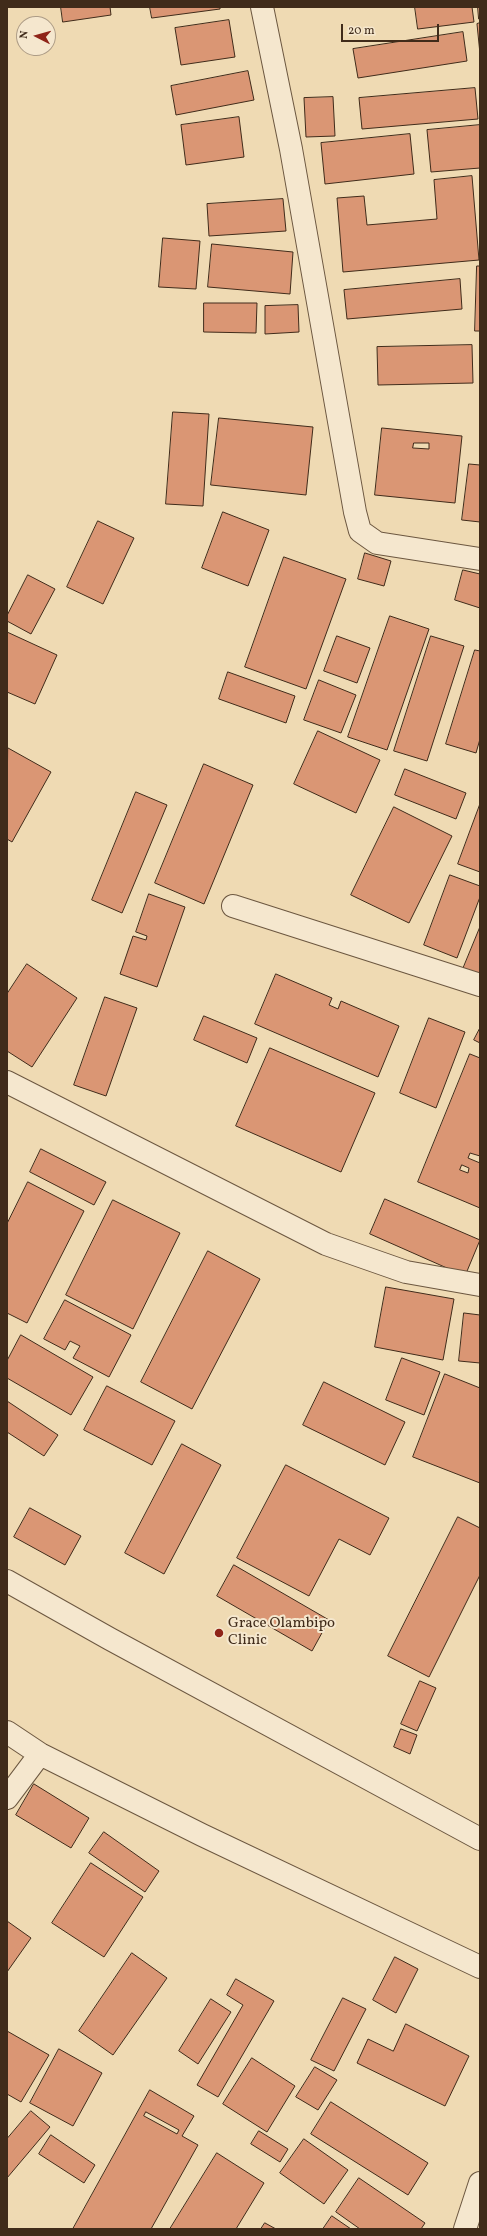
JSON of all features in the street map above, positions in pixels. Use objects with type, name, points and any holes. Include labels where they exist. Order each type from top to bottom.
[{"type":"street","points":[[262,7],[291,149],[354,512],[360,530],[378,543],[480,559]]},
{"type":"street","points":[[232,906],[480,985]]},
{"type":"street","points":[[7,1082],[326,1244],[406,1272],[480,1285]]},
{"type":"street","points":[[7,1581],[117,1643],[480,1839]]},
{"type":"street","points":[[7,1732],[40,1754],[202,1835],[480,1967]]},
{"type":"street","points":[[7,1798],[40,1754]]},
{"type":"street","points":[[465,2229],[480,2183]]},
{"type":"building","points":[[61,7],[110,7],[111,15],[63,22]]},
{"type":"building","points":[[150,7],[220,7],[220,9],[152,18]]},
{"type":"building","points":[[415,7],[472,7],[474,22],[418,29]]},
{"type":"building","points":[[478,7],[480,7],[480,19],[479,19]]},
{"type":"building","points":[[229,20],[235,57],[181,65],[175,28]]},
{"type":"building","points":[[480,23],[480,54],[477,24]]},
{"type":"building","points":[[463,32],[467,61],[358,78],[353,49]]},
{"type":"building","points":[[248,71],[254,100],[176,115],[171,86]]},
{"type":"building","points":[[475,88],[478,119],[362,129],[359,98]]},
{"type":"building","points":[[333,97],[335,136],[306,137],[304,98]]},
{"type":"building","points":[[239,117],[244,157],[186,165],[181,125]]},
{"type":"building","points":[[480,125],[480,168],[431,172],[427,130]]},
{"type":"building","points":[[410,134],[414,174],[325,184],[321,143]]},
{"type":"building","points":[[472,176],[479,260],[343,272],[337,198],[364,196],[367,225],[437,219],[434,180]]},
{"type":"building","points":[[283,199],[286,231],[209,236],[207,204]]},
{"type":"building","points":[[163,238],[200,241],[196,289],[159,287]]},
{"type":"building","points":[[212,244],[293,252],[290,294],[208,287]]},
{"type":"building","points":[[477,266],[480,266],[480,331],[475,331]]},
{"type":"building","points":[[460,279],[462,309],[347,319],[344,290]]},
{"type":"building","points":[[204,303],[257,303],[256,333],[204,332]]},
{"type":"building","points":[[298,305],[299,332],[265,334],[265,306]]},
{"type":"building","points":[[472,345],[473,383],[378,385],[377,347]]},
{"type":"building","points":[[173,412],[209,414],[203,506],[166,504]]},
{"type":"building","points":[[219,418],[313,427],[306,495],[211,485]]},
{"type":"building","points":[[382,428],[462,436],[455,503],[375,495]],"holes":[[[414,443],[429,443],[429,449],[413,448]]]},
{"type":"building","points":[[469,464],[480,465],[480,522],[462,520]]},
{"type":"building","points":[[223,512],[269,530],[248,586],[202,568]]},
{"type":"building","points":[[98,521],[134,538],[103,604],[67,587]]},
{"type":"building","points":[[365,553],[391,561],[384,586],[358,579]]},
{"type":"building","points":[[284,557],[346,579],[306,689],[245,667]]},
{"type":"building","points":[[463,570],[480,574],[480,608],[455,600]]},
{"type":"building","points":[[28,575],[55,589],[31,634],[7,621],[7,616]]},
{"type":"building","points":[[390,616],[429,629],[387,750],[348,737]]},
{"type":"building","points":[[7,632],[57,655],[35,704],[7,692]]},
{"type":"building","points":[[337,636],[370,648],[357,683],[324,671]]},
{"type":"building","points":[[431,636],[464,646],[427,761],[394,751]]},
{"type":"building","points":[[475,650],[480,651],[480,739],[476,753],[446,744]]},
{"type":"building","points":[[228,672],[295,696],[286,723],[219,699]]},
{"type":"building","points":[[319,680],[356,695],[341,733],[304,720]]},
{"type":"building","points":[[318,731],[380,760],[356,813],[294,784]]},
{"type":"building","points":[[8,748],[51,772],[12,842],[7,839]]},
{"type":"building","points":[[204,764],[253,785],[204,904],[155,883]]},
{"type":"building","points":[[405,769],[466,793],[456,819],[395,795]]},
{"type":"building","points":[[136,792],[167,805],[122,913],[92,900]]},
{"type":"building","points":[[480,804],[480,872],[458,864]]},
{"type":"building","points":[[394,807],[452,836],[409,923],[351,895]]},
{"type":"building","points":[[450,875],[480,886],[480,897],[457,958],[424,945]]},
{"type":"building","points":[[149,894],[185,907],[157,987],[120,974],[133,936],[146,940],[147,936],[136,932]]},
{"type":"building","points":[[480,927],[480,976],[463,969]]},
{"type":"building","points":[[27,964],[77,998],[32,1067],[7,1051],[7,994]]},
{"type":"building","points":[[276,974],[332,998],[329,1005],[338,1009],[341,1001],[399,1026],[378,1077],[255,1024]]},
{"type":"building","points":[[105,997],[137,1008],[106,1096],[74,1085]]},
{"type":"building","points":[[204,1016],[257,1038],[247,1063],[194,1040]]},
{"type":"building","points":[[429,1018],[465,1032],[436,1108],[400,1093]]},
{"type":"building","points":[[480,1028],[480,1043],[474,1040]]},
{"type":"building","points":[[270,1048],[375,1093],[341,1172],[236,1126]]},
{"type":"building","points":[[470,1054],[480,1058],[480,1156],[470,1153],[468,1158],[480,1163],[480,1208],[418,1182]],"holes":[[[462,1165],[469,1168],[468,1173],[460,1170]]]},
{"type":"building","points":[[41,1149],[106,1182],[94,1205],[30,1172]]},
{"type":"building","points":[[28,1182],[84,1211],[27,1323],[7,1313],[7,1224]]},
{"type":"building","points":[[385,1199],[480,1240],[465,1276],[370,1234]]},
{"type":"building","points":[[113,1200],[180,1233],[133,1329],[66,1295]]},
{"type":"building","points":[[208,1251],[260,1279],[192,1409],[141,1382]]},
{"type":"building","points":[[386,1287],[454,1299],[443,1360],[375,1347]]},
{"type":"building","points":[[65,1300],[131,1335],[109,1377],[73,1358],[80,1346],[70,1341],[65,1350],[44,1339]]},
{"type":"building","points":[[464,1313],[480,1315],[480,1363],[459,1361]]},
{"type":"building","points":[[21,1335],[93,1377],[71,1415],[7,1378],[7,1361]]},
{"type":"building","points":[[402,1358],[440,1372],[424,1415],[386,1400]]},
{"type":"building","points":[[445,1374],[480,1388],[480,1483],[413,1457]]},
{"type":"building","points":[[324,1382],[405,1422],[385,1465],[303,1425]]},
{"type":"building","points":[[107,1386],[175,1421],[152,1465],[84,1430]]},
{"type":"building","points":[[7,1401],[58,1435],[44,1456],[7,1432]]},
{"type":"building","points":[[182,1444],[221,1465],[164,1574],[125,1553]]},
{"type":"building","points":[[286,1465],[389,1518],[370,1555],[339,1539],[309,1596],[237,1558]]},
{"type":"building","points":[[30,1508],[81,1536],[65,1565],[14,1537]]},
{"type":"building","points":[[458,1517],[480,1528],[480,1575],[429,1677],[388,1656]]},
{"type":"building","points":[[234,1565],[329,1620],[312,1651],[217,1596]]},
{"type":"building","points":[[420,1681],[436,1688],[417,1731],[401,1724]]},
{"type":"building","points":[[401,1729],[417,1735],[410,1754],[394,1747]]},
{"type":"building","points":[[34,1784],[89,1818],[71,1848],[16,1815]]},
{"type":"building","points":[[104,1832],[159,1871],[145,1892],[89,1853]]},
{"type":"building","points":[[91,1863],[143,1897],[104,1957],[52,1923]]},
{"type":"building","points":[[7,1921],[31,1938],[7,1972]]},
{"type":"building","points":[[132,1953],[167,1978],[113,2055],[79,2031]]},
{"type":"building","points":[[395,1957],[418,1969],[396,2013],[373,2000]]},
{"type":"building","points":[[236,1979],[274,2001],[218,2097],[197,2085],[243,2005],[227,1995]]},
{"type":"building","points":[[343,1998],[366,2009],[334,2071],[311,2060]]},
{"type":"building","points":[[211,1999],[231,2012],[198,2064],[179,2051]]},
{"type":"building","points":[[406,2024],[469,2056],[445,2106],[357,2063],[368,2039],[393,2051]]},
{"type":"building","points":[[7,2031],[49,2055],[21,2102],[7,2094]]},
{"type":"building","points":[[59,2049],[102,2073],[73,2126],[30,2103]]},
{"type":"building","points":[[252,2058],[295,2086],[267,2132],[223,2104]]},
{"type":"building","points":[[315,2067],[337,2080],[318,2110],[296,2097]]},
{"type":"building","points":[[150,2090],[194,2116],[182,2136],[198,2145],[151,2229],[73,2229]],"holes":[[[146,2112],[179,2130],[177,2134],[144,2116]]]},
{"type":"building","points":[[331,2102],[428,2163],[408,2195],[311,2134]]},
{"type":"building","points":[[31,2111],[50,2127],[7,2178],[7,2139]]},
{"type":"building","points":[[259,2131],[288,2149],[280,2162],[251,2144]]},
{"type":"building","points":[[51,2135],[95,2165],[84,2183],[39,2154]]},
{"type":"building","points":[[304,2139],[348,2170],[324,2204],[280,2173]]},
{"type":"building","points":[[217,2153],[264,2183],[236,2229],[170,2229]]},
{"type":"building","points":[[359,2178],[425,2223],[421,2229],[360,2229],[336,2212]]},
{"type":"building","points":[[332,2216],[351,2229],[323,2229]]},
{"type":"building","points":[[265,2223],[276,2229],[261,2229]]},
{"type":"place","name":"Grace Olambipo Clinic","points":[[219,1633]]}]
